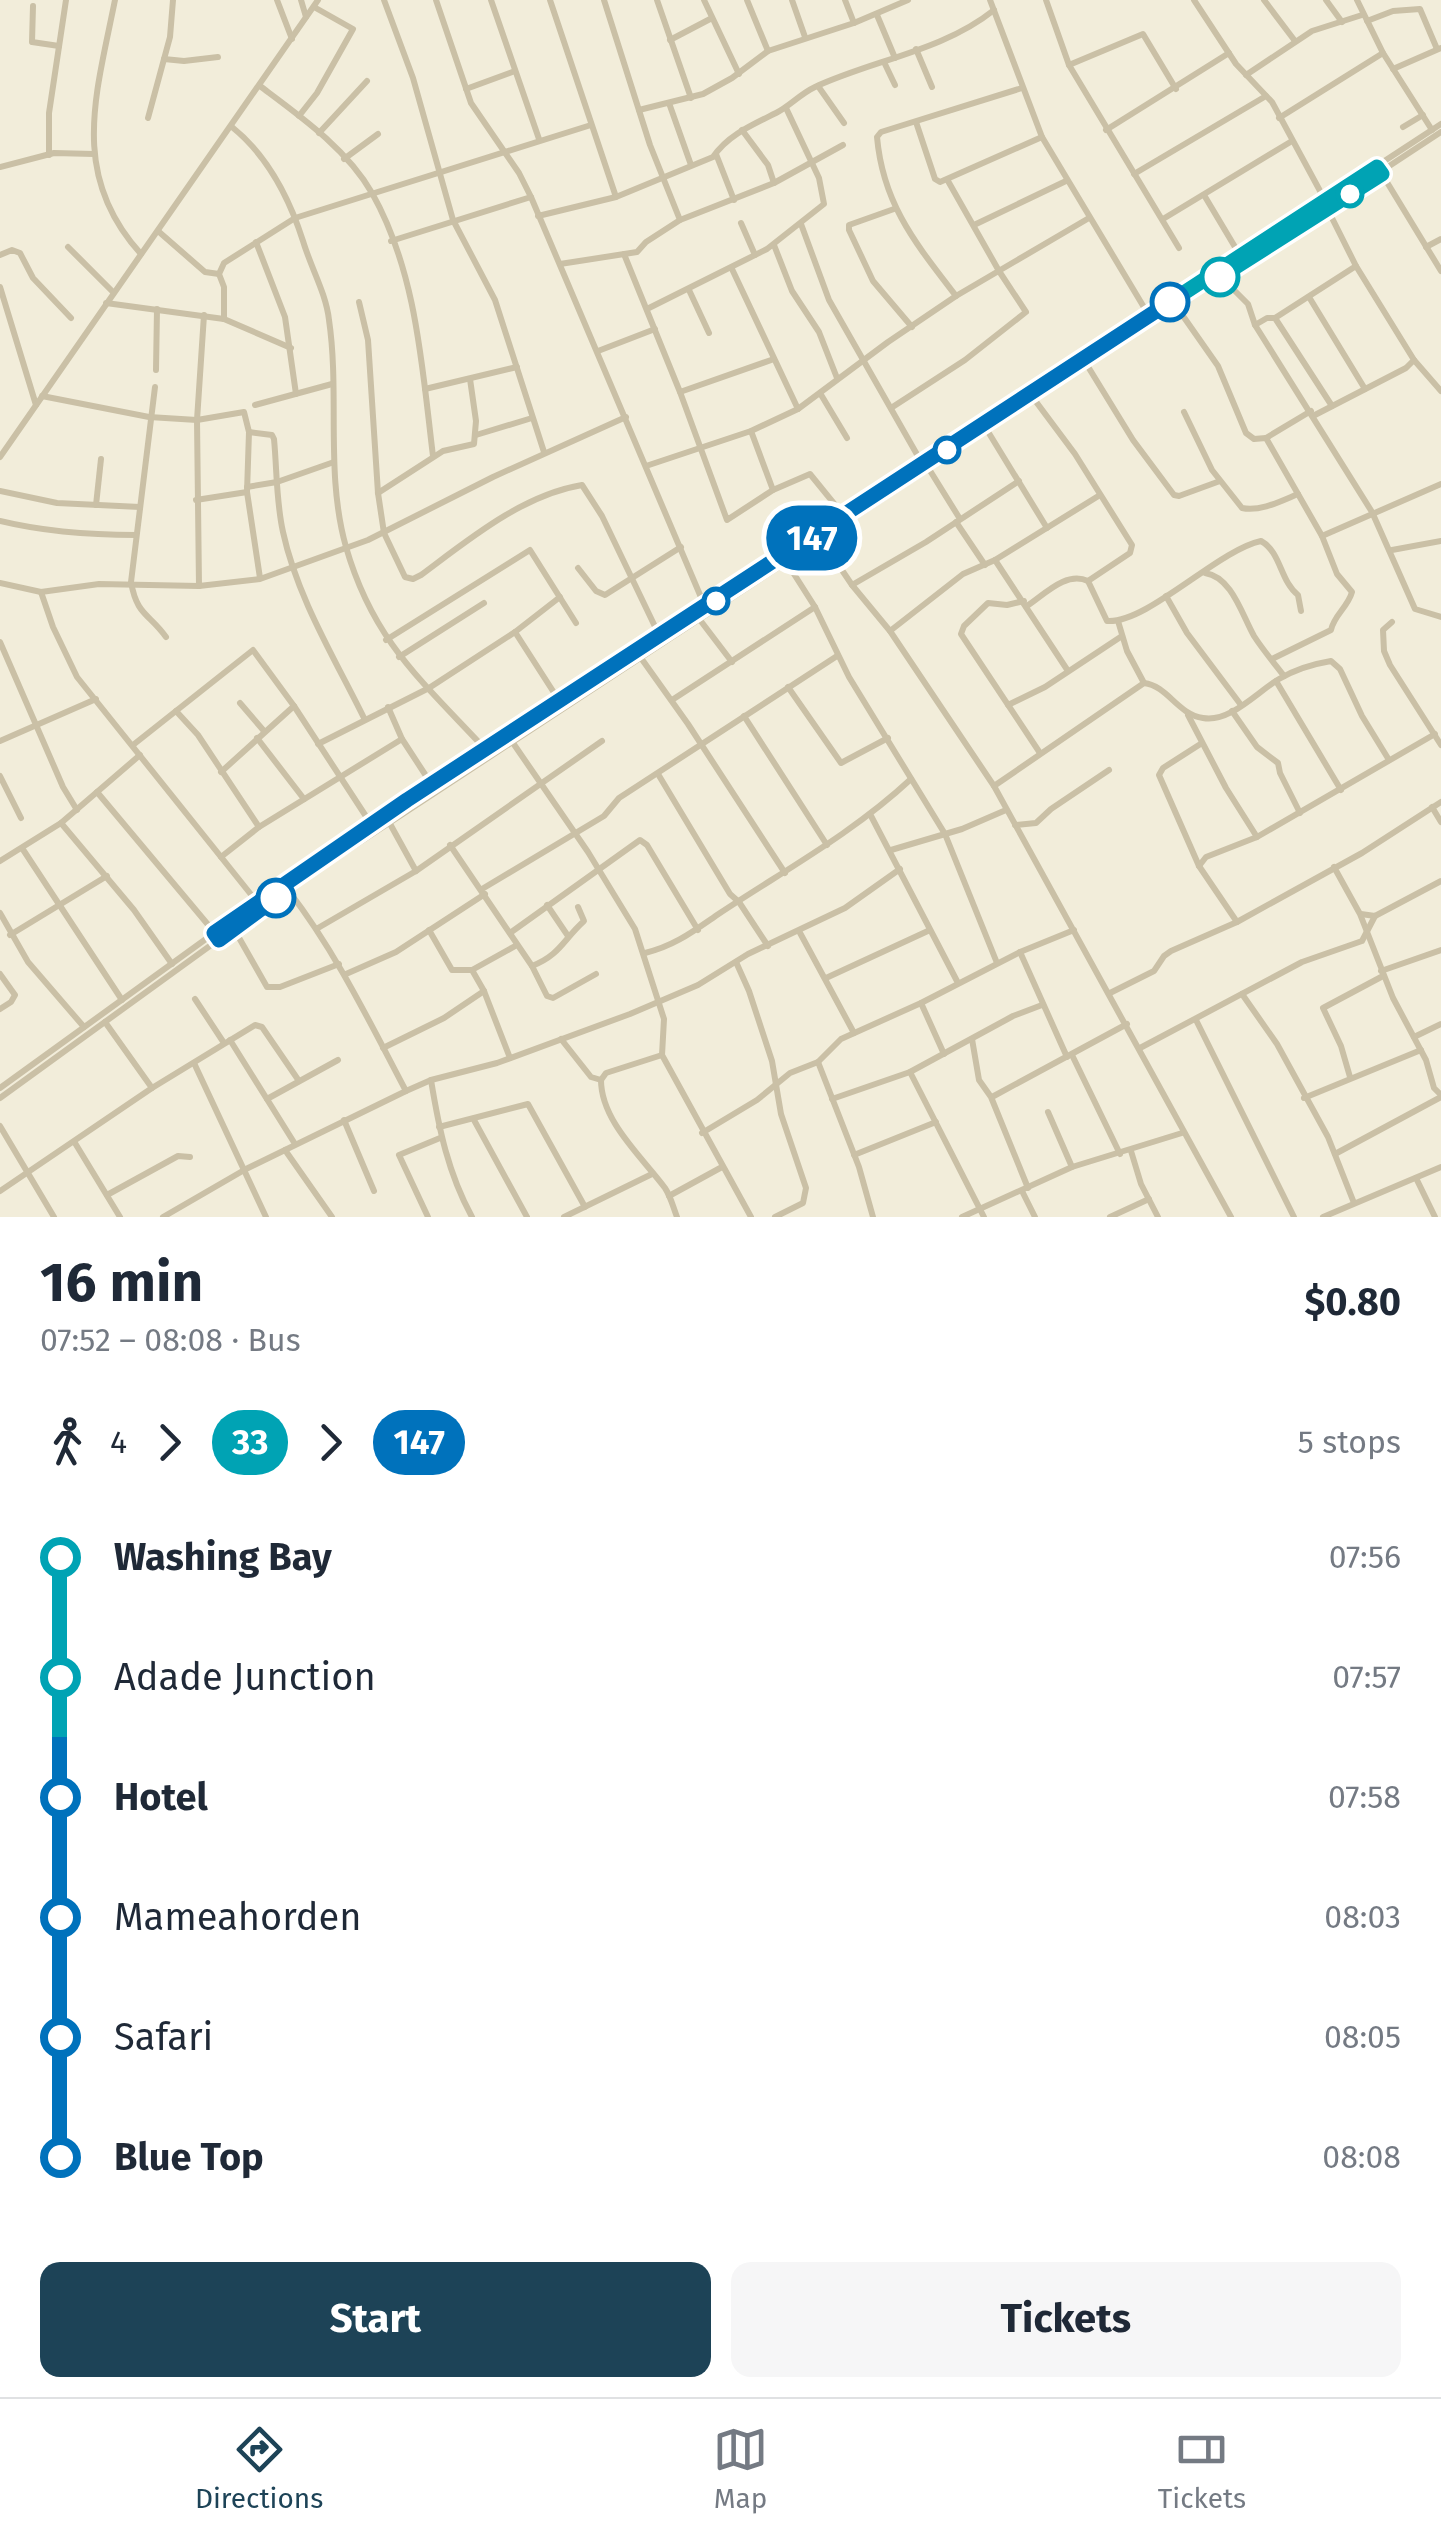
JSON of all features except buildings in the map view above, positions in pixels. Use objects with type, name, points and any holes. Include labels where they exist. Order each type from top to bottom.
[{"type":"street","points":[[49,154],[48,113],[66,0]]},
{"type":"street","points":[[115,0],[99,77],[94,154],[100,192],[140,254]]},
{"type":"street","points":[[148,118],[170,37],[173,0]]},
{"type":"street","points":[[277,0],[292,40]]},
{"type":"street","points":[[301,0],[306,18]]},
{"type":"street","points":[[384,0],[412,78],[453,220],[489,286],[544,452]]},
{"type":"street","points":[[436,0],[466,89],[479,118],[519,172],[531,197],[707,612]]},
{"type":"street","points":[[491,0],[540,139]]},
{"type":"street","points":[[550,0],[616,197]]},
{"type":"street","points":[[604,0],[680,220]]},
{"type":"street","points":[[657,0],[691,98]]},
{"type":"street","points":[[704,0],[738,74]]},
{"type":"street","points":[[747,0],[768,51]]},
{"type":"street","points":[[792,0],[805,37]]},
{"type":"street","points":[[845,0],[854,23]]},
{"type":"street","points":[[639,110],[691,98],[738,74],[768,51],[854,23],[908,0]]},
{"type":"street","points":[[990,0],[1042,137],[1151,318]]},
{"type":"street","points":[[1046,0],[1069,66],[1180,248]]},
{"type":"street","points":[[1194,0],[1280,118],[1356,266],[1414,360],[1441,391]]},
{"type":"street","points":[[1264,0],[1295,40]]},
{"type":"street","points":[[1326,0],[1342,22]]},
{"type":"street","points":[[1357,0],[1383,53],[1437,131]]},
{"type":"street","points":[[2,451],[316,4],[354,28],[318,93],[300,116]]},
{"type":"street","points":[[33,6],[32,42],[59,46]]},
{"type":"street","points":[[1246,75],[1312,31],[1393,11],[1420,9],[1439,48],[1393,69]]},
{"type":"street","points":[[538,216],[616,197],[692,165],[716,154],[723,143],[742,130],[786,108],[818,86],[964,32],[994,10]]},
{"type":"street","points":[[877,14],[895,58]]},
{"type":"street","points":[[670,40],[712,18]]},
{"type":"street","points":[[1069,66],[1143,34],[1176,89]]},
{"type":"street","points":[[916,49],[932,87]]},
{"type":"street","points":[[1106,130],[1230,53]]},
{"type":"street","points":[[1280,118],[1383,53]]},
{"type":"street","points":[[164,59],[184,62],[218,58]]},
{"type":"street","points":[[884,62],[895,85]]},
{"type":"street","points":[[466,89],[514,71]]},
{"type":"street","points":[[318,133],[366,82]]},
{"type":"street","points":[[260,86],[318,133],[372,192],[414,311],[433,456]]},
{"type":"street","points":[[818,86],[844,123]]},
{"type":"street","points":[[956,296],[894,208],[883,176],[877,137],[880,132],[1022,88]]},
{"type":"street","points":[[1134,174],[1266,96]]},
{"type":"street","points":[[669,103],[692,165]]},
{"type":"street","points":[[647,310],[756,256],[824,204],[813,163],[786,108]]},
{"type":"street","points":[[1403,127],[1423,114]]},
{"type":"street","points":[[916,122],[935,178],[940,182],[1042,137]]},
{"type":"street","points":[[1,1084],[15,1083],[105,1022],[257,902],[372,824],[512,743],[700,620],[844,516],[986,430],[1151,318],[1176,306],[1437,131],[1441,124]]},
{"type":"street","points":[[219,274],[229,258],[295,218],[591,125]]},
{"type":"street","points":[[232,128],[260,155],[295,218],[328,309],[334,462],[346,549],[371,613],[399,657],[486,750]]},
{"type":"street","points":[[742,130],[768,164],[774,183]]},
{"type":"street","points":[[344,159],[378,134]]},
{"type":"street","points":[[1163,220],[1292,140]]},
{"type":"street","points":[[560,264],[638,252],[646,242],[680,220],[774,183],[843,145]]},
{"type":"street","points":[[0,168],[49,154],[94,154]]},
{"type":"street","points":[[716,154],[734,200]]},
{"type":"street","points":[[1379,170],[1441,271]]},
{"type":"street","points":[[974,225],[1066,180]]},
{"type":"street","points":[[890,408],[965,360],[1026,312],[998,271],[948,181]]},
{"type":"street","points":[[1204,196],[1241,257]]},
{"type":"street","points":[[392,241],[531,197]]},
{"type":"street","points":[[0,1098],[84,1027],[172,964],[234,929],[389,822],[432,785],[660,637],[787,563],[1241,257],[1326,205]]},
{"type":"street","points":[[894,208],[848,225],[873,281],[912,327]]},
{"type":"street","points":[[646,466],[751,430],[798,409],[956,296],[1089,218]]},
{"type":"street","points":[[740,223],[756,256]]},
{"type":"street","points":[[801,224],[822,286],[984,566]]},
{"type":"street","points":[[158,231],[203,271],[219,274]]},
{"type":"street","points":[[1426,247],[1441,240]]},
{"type":"street","points":[[256,242],[280,302],[296,394]]},
{"type":"street","points":[[774,244],[792,291],[815,324],[838,378]]},
{"type":"street","points":[[68,247],[114,292]]},
{"type":"street","points":[[0,256],[12,250],[20,253],[33,278],[71,318]]},
{"type":"street","points":[[624,254],[727,520],[773,490],[810,474],[844,516]]},
{"type":"street","points":[[1255,325],[1275,318],[1356,266]]},
{"type":"street","points":[[732,269],[798,409]]},
{"type":"street","points":[[219,274],[224,287],[224,319]]},
{"type":"street","points":[[1220,277],[1248,304],[1255,325],[1372,512],[1415,609],[1441,617]]},
{"type":"street","points":[[0,287],[36,406]]},
{"type":"street","points":[[689,290],[710,332]]},
{"type":"street","points":[[1309,297],[1365,389]]},
{"type":"street","points":[[358,302],[368,340],[384,532],[405,577],[413,579],[514,512],[582,485],[602,516],[660,637]]},
{"type":"street","points":[[106,303],[224,319],[291,348]]},
{"type":"street","points":[[1176,306],[1218,366],[1246,433],[1254,439],[1266,438],[1332,406],[1406,368],[1414,360]]},
{"type":"street","points":[[156,370],[158,310]]},
{"type":"street","points":[[199,586],[197,420],[204,315]]},
{"type":"street","points":[[1275,318],[1332,406]]},
{"type":"street","points":[[598,351],[655,329]]},
{"type":"street","points":[[680,392],[774,359]]},
{"type":"street","points":[[1086,365],[1133,440],[1174,495],[1220,482]]},
{"type":"street","points":[[424,390],[516,367]]},
{"type":"street","points":[[378,493],[433,456],[470,446],[476,435],[470,378]]},
{"type":"street","points":[[255,404],[332,384]]},
{"type":"street","points":[[155,388],[131,582],[138,608],[156,622],[166,637]]},
{"type":"street","points":[[820,393],[847,438]]},
{"type":"street","points":[[42,396],[149,417],[197,420],[244,412],[249,432],[247,490],[260,578]]},
{"type":"street","points":[[1034,399],[1133,549],[1088,581]]},
{"type":"street","points":[[1184,412],[1220,482],[1245,510],[1298,494]]},
{"type":"street","points":[[0,584],[41,592],[131,582],[199,586],[260,578],[346,549],[544,452],[626,417]]},
{"type":"street","points":[[476,435],[532,418]]},
{"type":"street","points":[[751,430],[773,490]]},
{"type":"street","points":[[986,430],[1047,528]]},
{"type":"street","points":[[249,432],[272,435],[274,439],[280,521],[293,565],[364,718]]},
{"type":"street","points":[[1266,438],[1352,596],[1332,620],[1331,630],[1272,659]]},
{"type":"street","points":[[96,504],[100,459]]},
{"type":"street","points":[[196,500],[277,482],[334,462]]},
{"type":"street","points":[[852,585],[1018,482]]},
{"type":"street","points":[[1322,536],[1441,484]]},
{"type":"street","points":[[0,491],[57,504],[140,507]]},
{"type":"street","points":[[890,631],[963,574],[996,560],[1100,494]]},
{"type":"street","points":[[0,520],[51,530],[136,535]]},
{"type":"street","points":[[821,539],[890,631],[994,786],[1231,1217]]},
{"type":"street","points":[[1392,550],[1441,540]]},
{"type":"street","points":[[1040,753],[969,650],[961,631],[988,603],[1026,603],[1078,577],[1088,581],[1106,620],[1118,621],[1203,572],[1214,570],[1253,542],[1267,543],[1298,595],[1301,611]]},
{"type":"street","points":[[578,568],[601,595],[681,546]]},
{"type":"street","points":[[386,640],[530,550],[576,623]]},
{"type":"street","points":[[996,560],[1068,671]]},
{"type":"street","points":[[787,563],[837,656],[945,834],[997,962]]},
{"type":"street","points":[[1214,570],[1284,676]]},
{"type":"street","points":[[41,592],[78,677],[257,902]]},
{"type":"street","points":[[1166,596],[1241,705]]},
{"type":"street","points":[[318,744],[429,688],[515,632],[560,597]]},
{"type":"street","points":[[399,657],[484,603]]},
{"type":"street","points":[[672,700],[814,607]]},
{"type":"street","points":[[700,620],[732,662]]},
{"type":"street","points":[[1118,621],[1144,682],[1158,687],[1188,714],[1257,837]]},
{"type":"street","points":[[1392,622],[1383,630],[1384,652],[1441,746]]},
{"type":"street","points":[[515,632],[560,702]]},
{"type":"street","points":[[1008,706],[1045,687],[1122,636]]},
{"type":"street","points":[[0,642],[63,787],[77,810]]},
{"type":"street","points":[[133,745],[253,650],[372,824]]},
{"type":"street","points":[[346,974],[396,952],[483,891],[604,816],[619,798],[837,656]]},
{"type":"street","points":[[641,658],[784,873]]},
{"type":"street","points":[[1188,714],[1207,720],[1232,711],[1284,676],[1326,662],[1336,664],[1389,760]]},
{"type":"street","points":[[1276,681],[1342,790]]},
{"type":"street","points":[[994,786],[1144,682]]},
{"type":"street","points":[[788,688],[841,763],[888,738]]},
{"type":"street","points":[[0,741],[96,699]]},
{"type":"street","points":[[240,703],[264,730]]},
{"type":"street","points":[[221,772],[294,706]]},
{"type":"street","points":[[388,707],[402,738],[432,785]]},
{"type":"street","points":[[176,711],[198,735],[259,826]]},
{"type":"street","points":[[1232,711],[1256,747],[1278,763],[1300,813]]},
{"type":"street","points":[[744,716],[827,845]]},
{"type":"street","points":[[1199,866],[1206,857],[1257,837],[1435,734]]},
{"type":"street","points":[[257,738],[304,799]]},
{"type":"street","points":[[220,857],[259,826],[402,738]]},
{"type":"street","points":[[318,928],[416,871],[602,741]]},
{"type":"street","points":[[512,743],[630,919],[645,954],[664,1020],[662,1055],[751,1217]]},
{"type":"street","points":[[1202,743],[1159,772],[1199,866],[1237,922]]},
{"type":"street","points":[[0,861],[61,823],[140,754]]},
{"type":"street","points":[[1014,825],[1036,824],[1050,808],[1109,770]]},
{"type":"street","points":[[658,774],[730,894],[740,902],[768,946]]},
{"type":"street","points":[[0,776],[21,818]]},
{"type":"street","points":[[645,954],[698,931],[827,845],[911,779]]},
{"type":"street","points":[[97,792],[217,936]]},
{"type":"street","points":[[1110,993],[1154,971],[1172,950],[1237,922],[1362,854],[1441,802]]},
{"type":"street","points":[[1432,808],[1441,822]]},
{"type":"street","points":[[890,850],[1006,810]]},
{"type":"street","points":[[870,814],[958,982]]},
{"type":"street","points":[[389,822],[416,871]]},
{"type":"street","points":[[61,823],[107,876],[172,964]]},
{"type":"street","points":[[510,933],[642,840],[698,931]]},
{"type":"street","points":[[450,845],[550,998],[596,974]]},
{"type":"street","points":[[22,848],[122,1000]]},
{"type":"street","points":[[1334,867],[1360,914],[1382,973],[1441,1096],[1336,1154]]},
{"type":"street","points":[[163,1217],[246,1169],[431,1080],[510,1058],[698,985],[845,908],[900,869]]},
{"type":"street","points":[[10,936],[107,876]]},
{"type":"street","points":[[1360,914],[1375,916],[1441,882]]},
{"type":"street","points":[[288,890],[318,928],[346,974],[406,1091]]},
{"type":"street","points":[[547,906],[568,936]]},
{"type":"street","points":[[532,966],[557,954],[585,920],[578,907]]},
{"type":"street","points":[[0,913],[28,962],[84,1027]]},
{"type":"street","points":[[1140,1048],[1302,962],[1362,940],[1375,916]]},
{"type":"street","points":[[234,929],[268,987],[339,964]]},
{"type":"street","points":[[429,930],[452,970],[472,970],[517,945]]},
{"type":"street","points":[[826,978],[930,930]]},
{"type":"street","points":[[702,1133],[790,1073],[818,1062],[834,1044],[854,1033],[997,962],[1074,930]]},
{"type":"street","points":[[799,931],[854,1033]]},
{"type":"street","points":[[1362,940],[1374,949]]},
{"type":"street","points":[[1350,1077],[1340,1042],[1322,1008],[1382,973],[1441,950]]},
{"type":"street","points":[[1020,952],[1042,1006],[1120,1154]]},
{"type":"street","points":[[736,962],[768,1050],[807,1194],[797,1208],[775,1217]]},
{"type":"street","points":[[472,970],[510,1058]]},
{"type":"street","points":[[0,974],[15,995],[0,1009]]},
{"type":"street","points":[[383,1048],[444,1018],[484,992]]},
{"type":"street","points":[[1242,994],[1269,1031],[1336,1154],[1354,1203]]},
{"type":"street","points":[[195,999],[268,1098],[295,1144]]},
{"type":"street","points":[[921,1003],[944,1054]]},
{"type":"street","points":[[832,1100],[910,1072],[1013,1016],[1042,1006]]},
{"type":"street","points":[[1196,1020],[1294,1217]]},
{"type":"street","points":[[105,1022],[152,1088]]},
{"type":"street","points":[[0,1191],[255,1024],[262,1026],[299,1081]]},
{"type":"street","points":[[992,1097],[1126,1024]]},
{"type":"street","points":[[1414,1037],[1441,1024]]},
{"type":"street","points":[[560,1038],[592,1077],[600,1080]]},
{"type":"street","points":[[972,1040],[979,1080],[992,1097],[1035,1217]]},
{"type":"street","points":[[1304,1098],[1421,1050]]},
{"type":"street","points":[[600,1080],[606,1073],[662,1055]]},
{"type":"street","points":[[268,1098],[338,1060]]},
{"type":"street","points":[[818,1062],[873,1217]]},
{"type":"street","points":[[194,1063],[266,1217]]},
{"type":"street","points":[[910,1072],[983,1213]]},
{"type":"street","points":[[431,1080],[440,1138],[453,1179],[472,1217]]},
{"type":"street","points":[[600,1080],[604,1098],[627,1142],[670,1196],[675,1216]]},
{"type":"street","points":[[439,1128],[525,1103],[530,1105],[585,1207]]},
{"type":"street","points":[[1048,1112],[1072,1168]]},
{"type":"street","points":[[344,1120],[374,1191]]},
{"type":"street","points":[[474,1120],[527,1217]]},
{"type":"street","points":[[854,1155],[936,1122]]},
{"type":"street","points":[[0,1126],[54,1217]]},
{"type":"street","points":[[962,1217],[983,1213],[1072,1168],[1182,1132]]},
{"type":"street","points":[[428,1217],[399,1155],[440,1138]]},
{"type":"street","points":[[74,1143],[120,1217]]},
{"type":"street","points":[[284,1150],[328,1216]]},
{"type":"street","points":[[1131,1151],[1158,1217]]},
{"type":"street","points":[[106,1195],[178,1156],[190,1157]]},
{"type":"street","points":[[1323,1217],[1441,1167]]},
{"type":"street","points":[[670,1196],[722,1168]]},
{"type":"street","points":[[564,1217],[652,1174]]},
{"type":"street","points":[[1416,1177],[1435,1217]]},
{"type":"street","points":[[1110,1217],[1148,1199]]},
{"type":"bus line","name":"33","points":[[1170,302],[1377,167],[1382,174],[1220,277]]},
{"type":"bus line","name":"147","points":[[276,898],[219,940],[214,933],[407,800],[1170,302]]}]
